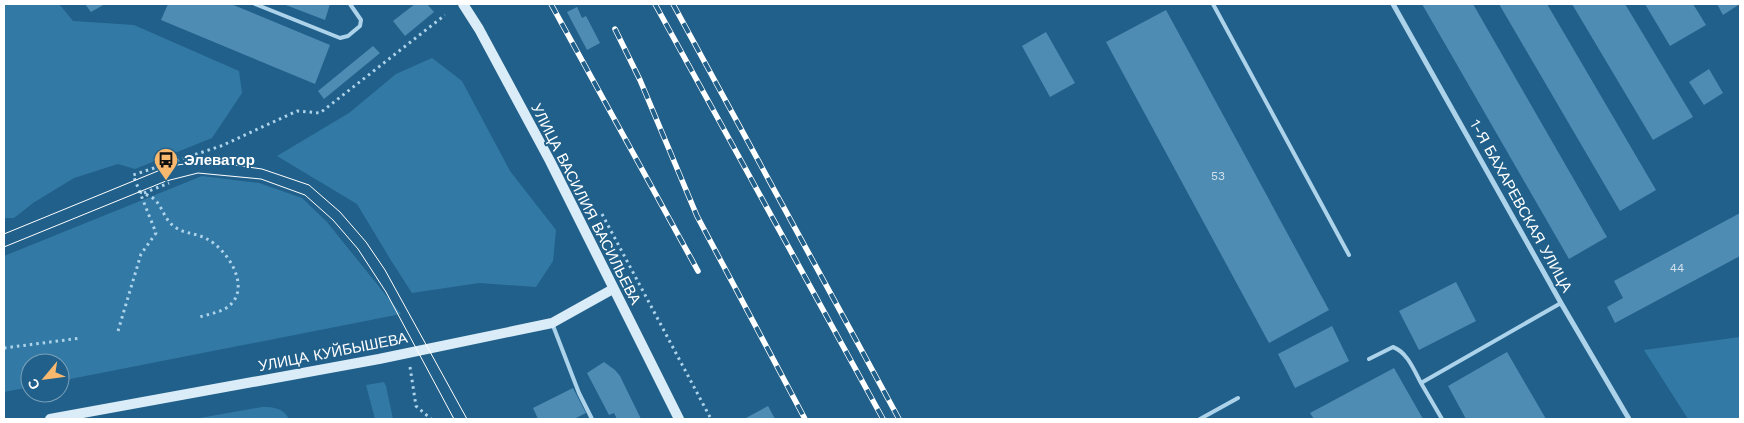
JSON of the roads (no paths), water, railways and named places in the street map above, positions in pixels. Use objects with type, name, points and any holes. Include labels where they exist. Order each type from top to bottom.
[{"type":"main road","name":"УЛИЦА ВАСИЛИЯ ВАСИЛЬЕВА","points":[[463,4],[550,161],[679,419]]},
{"type":"main road","name":"УЛИЦА КУЙБЫШЕВА","points":[[50,419],[408,353],[552,323],[613,289]]},
{"type":"street","name":"1-Я БАХАРЕВСКАЯ УЛИЦА","points":[[1393,4],[1561,303],[1629,419]]},
{"type":"lane","points":[[255,4],[340,38],[348,36],[360,26],[360,20],[350,4]]},
{"type":"lane","points":[[1213,4],[1349,255]]},
{"type":"lane","points":[[1421,383],[1561,303]]},
{"type":"lane","points":[[552,323],[579,393],[592,419]]},
{"type":"lane","points":[[1368,359],[1393,347],[1400,350],[1442,419]]},
{"type":"lane","points":[[1200,419],[1206,418],[1238,398]]},
{"type":"tram line","points":[[4,234],[170,166],[206,161],[262,169],[309,185],[340,212],[366,242],[385,270],[467,419]]},
{"type":"tram line","points":[[4,247],[166,181],[198,173],[261,179],[305,195],[333,220],[358,249],[386,292],[454,419]]},
{"type":"railway","points":[[551,4],[698,271]]},
{"type":"railway","points":[[655,4],[883,419]]},
{"type":"railway","points":[[673,4],[899,419]]},
{"type":"railway","points":[[615,29],[640,80],[697,216],[805,419]]},
{"type":"place","name":"Элеватор","points":[[166,181]]}]
